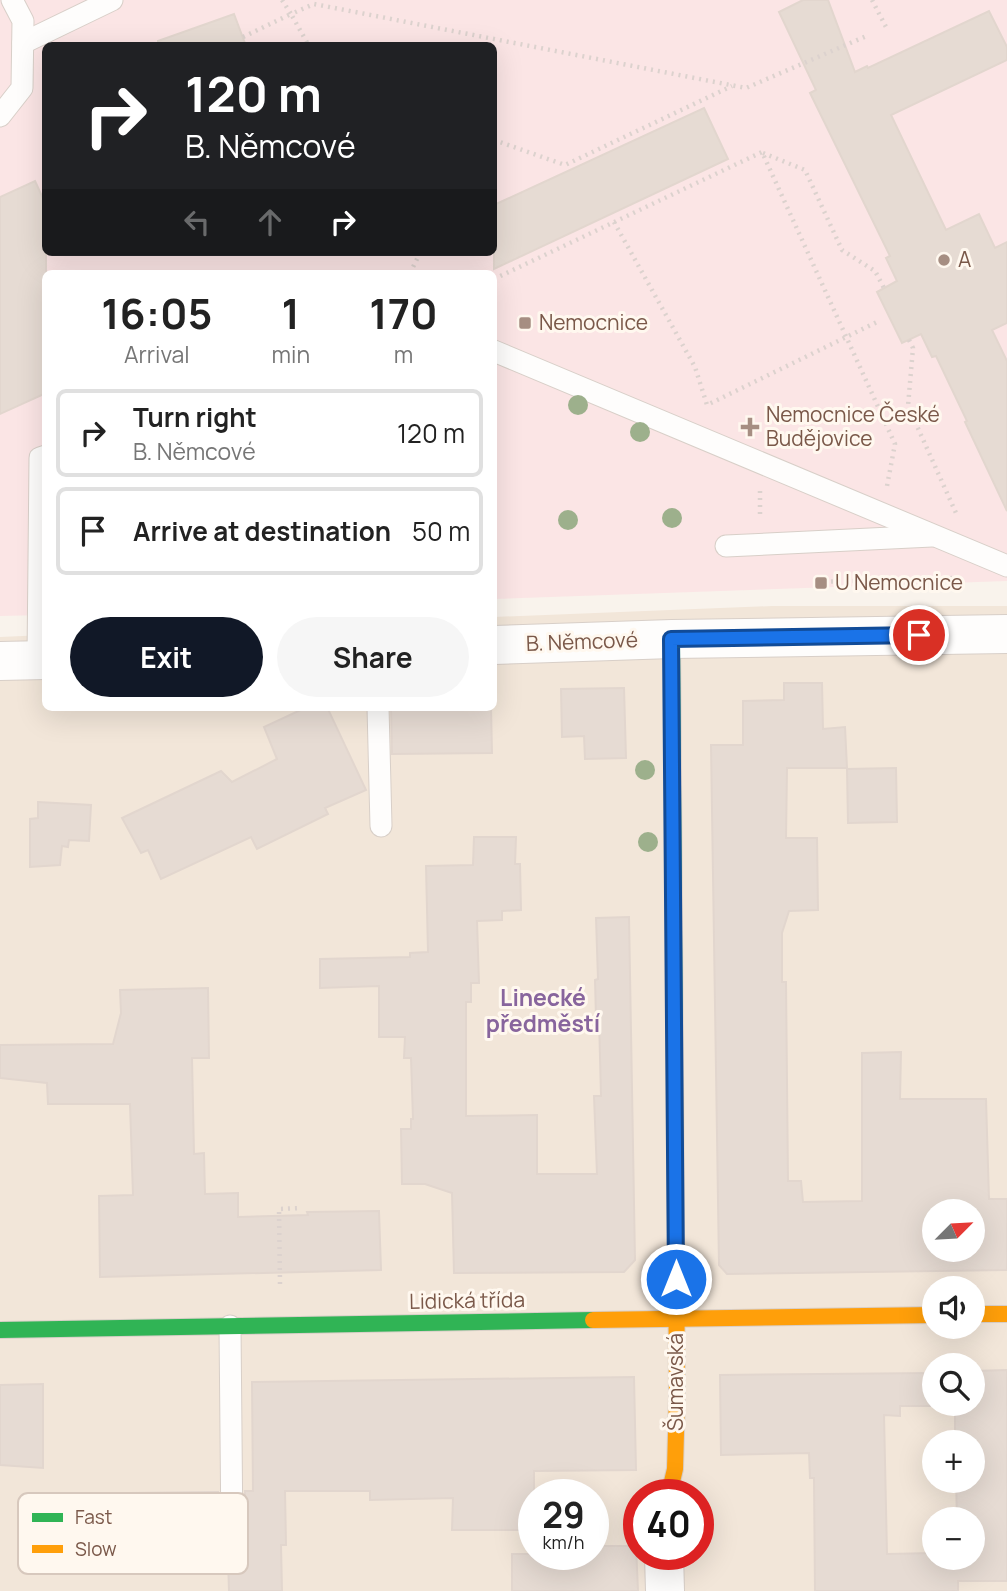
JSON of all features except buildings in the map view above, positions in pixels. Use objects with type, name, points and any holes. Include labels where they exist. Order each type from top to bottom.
[{"type":"street","name":"B. Němcové","points":[[497,645],[671,639],[1007,634]]},
{"type":"street","name":"Šumavská","points":[[671,639],[676,1319],[675,1461],[672,1479]]},
{"type":"street","points":[[0,661],[42,660]]},
{"type":"street","points":[[985,1314],[1007,1314]]},
{"type":"street","name":"Lidická třída","points":[[0,1330],[922,1315]]},
{"type":"street","points":[[664,1570],[665,1591]]},
{"type":"lane","points":[[0,116],[22,88],[23,21],[12,0]]},
{"type":"lane","points":[[23,43],[112,0]]},
{"type":"lane","points":[[497,352],[1007,566]]},
{"type":"lane","points":[[42,457],[42,660]]},
{"type":"lane","points":[[726,546],[937,535]]},
{"type":"lane","points":[[378,711],[381,826]]},
{"type":"lane","points":[[230,1326],[232,1493]]},
{"type":"path","points":[[282,0],[307,42]]},
{"type":"path","points":[[872,0],[886,27]]},
{"type":"path","points":[[243,37],[315,2],[746,88],[869,35]]},
{"type":"path","points":[[497,141],[565,165],[732,86]]},
{"type":"path","points":[[762,152],[895,444],[885,494]]},
{"type":"path","points":[[497,278],[762,152],[805,170],[842,250],[875,271],[884,288]]},
{"type":"path","points":[[614,222],[695,367],[707,405],[877,322]]},
{"type":"path","points":[[909,340],[913,348],[908,406],[957,514]]},
{"type":"path","points":[[760,480],[760,521]]},
{"type":"path","points":[[817,582],[960,578]]},
{"type":"path","points":[[280,1284],[279,1209],[300,1208]]},
{"type":"shaded area","name":"Nemocnice České Budějovice","points":[[0,0],[1007,0],[1007,581],[497,599],[497,270],[42,270],[42,615],[0,616]]},
{"type":"shaded area","points":[[772,606],[1007,606],[1007,1591],[0,1591],[0,637],[42,635],[42,711],[497,711],[497,617]]},
{"type":"traffic: fast","points":[[672,639],[675,1073]]},
{"type":"traffic: fast","points":[[0,1330],[593,1320]]},
{"type":"traffic: slow","points":[[673,1479],[677,1396],[675,1073]]},
{"type":"traffic: slow","points":[[985,1314],[1007,1314]]},
{"type":"traffic: slow","points":[[593,1320],[922,1315]]},
{"type":"place","name":"A","points":[[944,260]]},
{"type":"place","name":"Nemocnice","points":[[525,323]]},
{"type":"place","name":"Nemocnice České Budějovice","points":[[750,427]]},
{"type":"place","name":"U Nemocnice","points":[[821,583]]},
{"type":"district","name":"Linecké předměstí","points":[[543,1011]]},
{"type":"route","points":[[676,1279],[671,639],[919,635]]}]
